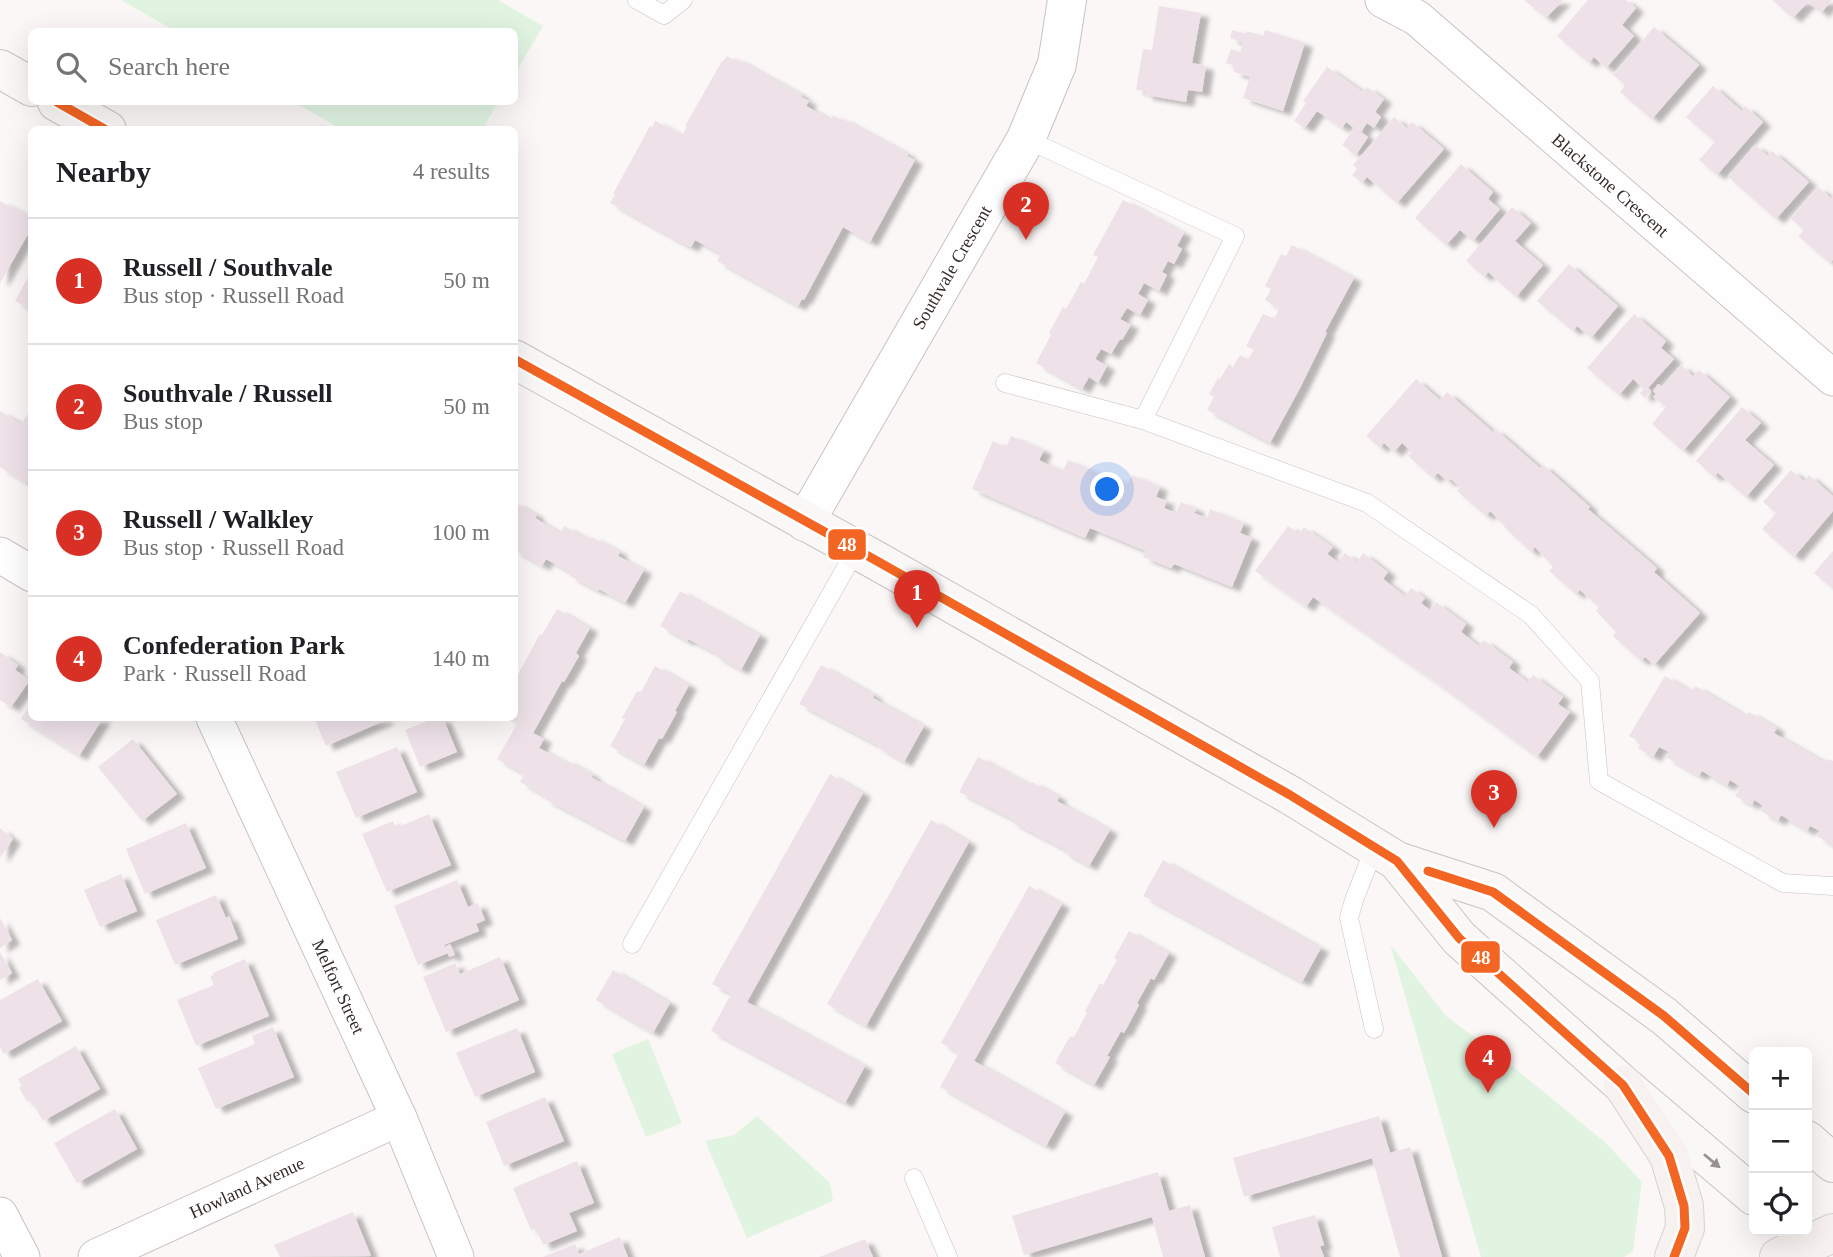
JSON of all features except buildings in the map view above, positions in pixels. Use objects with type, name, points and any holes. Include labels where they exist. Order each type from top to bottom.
[{"type":"main road","points":[[0,69],[28,85]]},
{"type":"main road","points":[[62,105],[100,126]]},
{"type":"main road","points":[[518,361],[1290,795],[1385,855],[1493,892],[1664,1016],[1749,1090]]},
{"type":"main road","points":[[1385,855],[1459,938],[1623,1085],[1749,1192]]},
{"type":"main road","points":[[1623,1085],[1669,1156],[1684,1206],[1685,1228],[1674,1257]]},
{"type":"main road","points":[[1812,1144],[1833,1163]]},
{"type":"street","name":"Southvale Crescent","points":[[805,522],[1026,139],[1056,64],[1067,0]]},
{"type":"street","name":"Blackstone Crescent","points":[[1383,0],[1417,18],[1833,378]]},
{"type":"street","points":[[0,555],[28,572]]},
{"type":"street","name":"Melfort Street","points":[[215,721],[399,1118],[456,1257]]},
{"type":"street","name":"Howland Avenue","points":[[96,1257],[399,1118]]},
{"type":"street","points":[[0,1215],[22,1257]]},
{"type":"lane","points":[[637,0],[664,15],[683,0]]},
{"type":"lane","points":[[1026,139],[1235,236],[1143,420]]},
{"type":"lane","points":[[1005,383],[1143,420],[1367,503],[1531,615],[1590,681],[1599,781],[1783,883],[1833,886]]},
{"type":"lane","points":[[632,944],[856,550]]},
{"type":"lane","points":[[1374,1029],[1349,918],[1354,900],[1385,855]]},
{"type":"lane","points":[[914,1178],[948,1257]]},
{"type":"green space","points":[[121,0],[498,0],[543,26],[518,69],[518,28],[170,28]]},
{"type":"green space","points":[[299,105],[496,105],[484,126],[336,126]]},
{"type":"green space","points":[[1390,944],[1446,1016],[1606,1143],[1642,1182],[1633,1251],[1624,1257],[1481,1257]]},
{"type":"green space","points":[[648,1039],[682,1123],[646,1137],[612,1054]]},
{"type":"green space","points":[[757,1116],[830,1183],[833,1201],[747,1238],[705,1141],[734,1135]]},
{"type":"transit line","name":"48","points":[[62,105],[99,126]]},
{"type":"transit line","name":"48","points":[[518,361],[1290,795],[1397,861],[1459,938],[1623,1085],[1669,1156],[1684,1206],[1685,1228],[1674,1257]]},
{"type":"transit line","name":"48","points":[[1428,871],[1493,892],[1664,1016],[1749,1090]]},
{"type":"place","name":"Southvale / Russell","points":[[1026,240]]},
{"type":"place","name":"Russell / Southvale","points":[[917,628]]},
{"type":"place","name":"Russell / Walkley","points":[[1494,828]]},
{"type":"place","name":"Confederation Park","points":[[1488,1093]]}]
